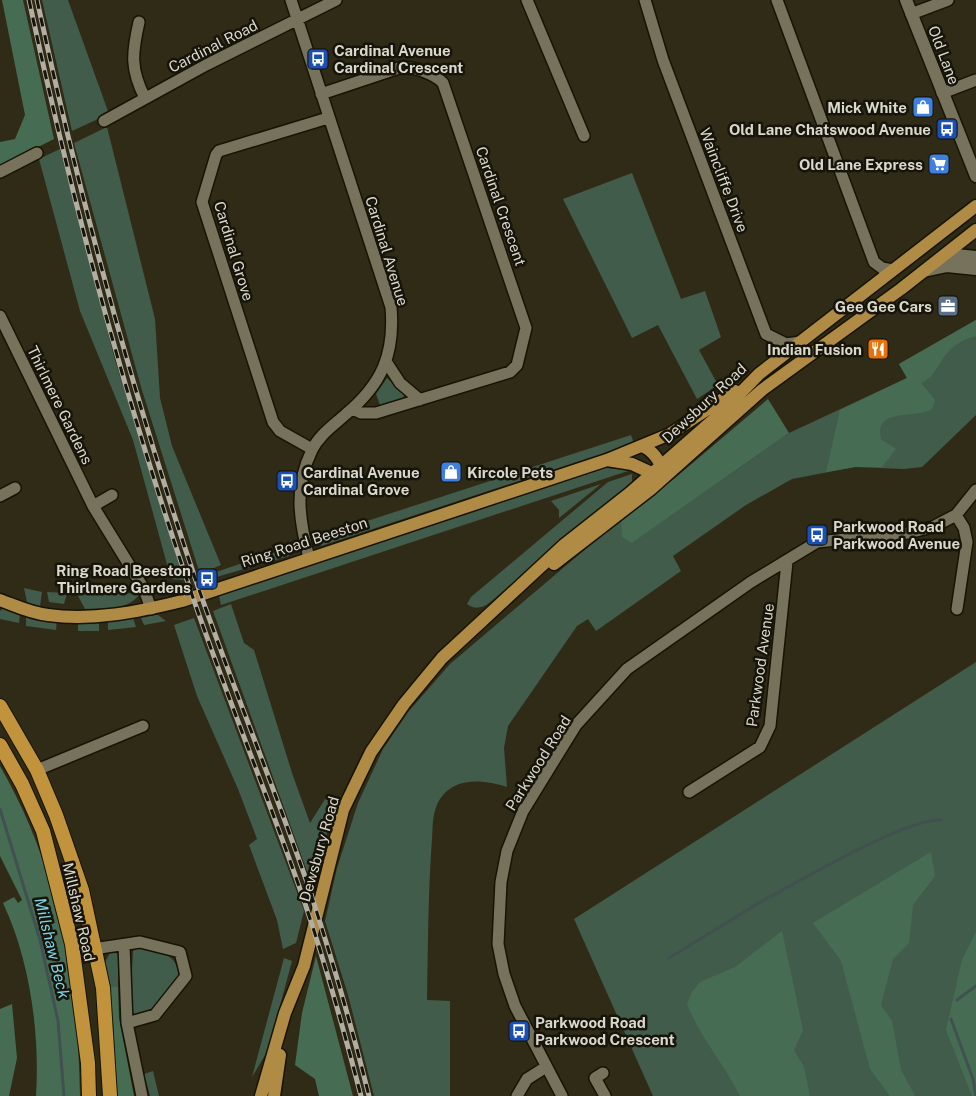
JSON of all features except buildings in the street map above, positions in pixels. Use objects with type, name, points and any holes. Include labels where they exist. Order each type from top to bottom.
[{"type":"highway","name":"Millshaw Road","points":[[0,706],[37,770],[56,815],[82,890],[102,988],[110,1096]]},
{"type":"highway","name":"Millshaw Road","points":[[0,745],[22,784],[43,831],[68,928],[88,1062],[89,1096]]},
{"type":"main road","name":"Dewsbury Road","points":[[510,597],[602,528],[759,374],[976,206]]},
{"type":"main road","name":"Dewsbury Road","points":[[261,1096],[285,1013],[312,935],[343,810],[371,752],[404,704],[442,658],[564,545],[650,474],[662,470],[762,390],[923,272],[976,230]]},
{"type":"main road","points":[[918,252],[947,254]]},
{"type":"main road","name":"Ring Road Beeston","points":[[2,602],[22,610],[48,616],[98,617],[151,609],[182,601],[607,460],[670,434],[694,420],[759,374]]},
{"type":"main road","points":[[642,446],[648,448],[662,470]]},
{"type":"main road","name":"Ring Road Beeston","points":[[607,460],[632,464],[650,474]]},
{"type":"main road","name":"Dewsbury Road","points":[[274,1096],[285,1013]]},
{"type":"street","name":"Cardinal Avenue","points":[[291,0],[328,118],[392,307],[392,341],[387,363],[375,384],[353,409],[324,433],[312,449],[302,481],[299,519],[309,558]]},
{"type":"street","name":"Cardinal Road","points":[[104,121],[144,98],[336,0]]},
{"type":"street","points":[[527,0],[584,136]]},
{"type":"street","name":"Waincliffe Drive","points":[[645,0],[663,60],[766,334],[786,344],[800,342]]},
{"type":"street","points":[[777,0],[874,262],[882,268],[893,270]]},
{"type":"street","name":"Old Lane","points":[[906,0],[976,176]]},
{"type":"street","points":[[911,14],[948,0]]},
{"type":"street","points":[[139,22],[132,60],[136,82],[144,98]]},
{"type":"street","name":"Cardinal Crescent","points":[[321,94],[402,67],[408,67],[439,79],[443,83],[526,328],[517,365],[510,372],[376,414],[361,413],[353,409]]},
{"type":"street","points":[[942,92],[976,80]]},
{"type":"street","name":"Cardinal Grove","points":[[312,449],[280,431],[272,422],[202,198],[219,151],[328,118]]},
{"type":"street","points":[[0,172],[37,153]]},
{"type":"street","points":[[947,254],[976,257]]},
{"type":"street","points":[[923,272],[947,266],[976,269]]},
{"type":"street","name":"Thirlmere Gardens","points":[[0,316],[4,334],[93,506],[144,589],[151,609]]},
{"type":"street","points":[[387,363],[400,383],[420,400]]},
{"type":"street","points":[[0,496],[15,488]]},
{"type":"street","name":"Parkwood Road","points":[[562,1096],[514,1006],[504,974],[498,944],[501,882],[507,851],[524,811],[576,725],[627,669],[751,582],[787,562],[817,542],[847,537],[908,533],[933,527],[956,515],[976,490]]},
{"type":"street","points":[[93,506],[112,495]]},
{"type":"street","points":[[956,515],[964,528],[967,542],[957,609]]},
{"type":"street","name":"Parkwood Avenue","points":[[689,792],[760,747],[770,726],[787,562]]},
{"type":"street","points":[[37,770],[143,726]]},
{"type":"street","name":"Millshaw Road","points":[[94,949],[140,942],[180,952],[186,976],[155,1016],[127,1023]]},
{"type":"street","points":[[124,945],[127,1023],[142,1096]]},
{"type":"street","points":[[517,1096],[527,1079],[546,1067]]},
{"type":"street","points":[[603,1073],[595,1078],[604,1096]]},
{"type":"green space","points":[[2,0],[23,0],[54,139],[0,166],[0,142],[15,139],[25,115]]},
{"type":"green space","points":[[42,0],[68,0],[109,114],[72,131]]},
{"type":"green space","points":[[107,127],[155,319],[160,398],[172,446],[221,565],[200,574],[141,387],[74,143]]},
{"type":"green space","points":[[60,149],[115,360],[184,580],[171,579],[133,440],[80,311],[39,159]]},
{"type":"green space","points":[[632,173],[681,299],[705,291],[721,337],[699,350],[718,385],[697,399],[658,325],[632,338],[563,199]]},
{"type":"green space","points":[[976,320],[976,415],[922,467],[904,469],[855,467],[792,479],[746,505],[673,556],[681,571],[596,631],[588,619],[577,626],[508,726],[504,748],[507,787],[480,782],[462,783],[454,786],[440,799],[434,813],[433,823],[427,1000],[450,1001],[450,1096],[374,1096],[348,995],[325,921],[337,868],[358,803],[383,749],[409,711],[450,664],[621,519],[633,542],[789,433],[907,378],[899,364]]},
{"type":"green space","points":[[976,320],[976,336],[954,346],[928,379],[921,383],[935,400],[932,409],[925,412],[889,418],[883,422],[880,429],[881,439],[896,449],[882,467],[855,467],[826,472],[840,410],[907,378],[899,364]]},
{"type":"green space","points":[[387,378],[403,393],[404,397],[386,405],[380,405],[376,394]]},
{"type":"green space","points":[[768,399],[789,433],[632,543],[622,537],[621,519],[675,478]]},
{"type":"green space","points":[[631,435],[634,443],[321,546],[318,537]]},
{"type":"green space","points":[[605,468],[631,470],[221,605],[219,596]]},
{"type":"green space","points":[[632,474],[632,484],[489,603],[478,608],[467,604],[471,597],[608,482]]},
{"type":"green space","points":[[601,484],[559,518],[559,510],[551,501]]},
{"type":"green space","points":[[287,548],[289,556],[213,578],[216,572]]},
{"type":"green space","points":[[24,588],[42,592],[40,606],[27,602]]},
{"type":"green space","points":[[47,592],[67,593],[64,604],[49,602]]},
{"type":"green space","points":[[140,593],[136,599],[123,606],[85,609],[77,594]]},
{"type":"green space","points":[[231,604],[244,643],[254,650],[292,773],[310,823],[327,796],[336,802],[312,885],[213,611]]},
{"type":"green space","points":[[5,607],[20,614],[19,623],[0,619],[0,611]]},
{"type":"green space","points":[[26,615],[57,620],[56,630],[26,626]]},
{"type":"green space","points":[[158,615],[166,621],[144,625],[140,616]]},
{"type":"green space","points":[[133,618],[136,627],[108,630],[108,620]]},
{"type":"green space","points":[[194,618],[304,911],[296,943],[283,949],[277,920],[249,845],[257,839],[238,789],[197,696],[174,625]]},
{"type":"green space","points":[[99,620],[99,631],[78,631],[78,621]]},
{"type":"green space","points":[[976,662],[976,1096],[653,1096],[574,919]]},
{"type":"green space","points":[[0,766],[37,844],[51,884],[61,925],[75,1009],[80,1096],[36,1096],[36,1048],[31,998],[20,948],[3,903],[14,897],[18,903],[22,900],[0,856]]},
{"type":"green space","points":[[931,852],[935,876],[913,905],[909,943],[893,959],[881,1005],[892,1021],[901,1070],[915,1096],[890,1096],[870,1069],[841,961],[813,923]]},
{"type":"green space","points":[[782,931],[803,1030],[794,1050],[804,1067],[810,1096],[740,1096],[692,1016],[687,1004],[692,992],[700,982],[735,967]]},
{"type":"green space","points":[[976,932],[976,1096],[972,1096],[946,1030],[962,960]]},
{"type":"green space","points":[[141,946],[168,955],[176,964],[179,979],[154,1010],[136,1015],[130,1010],[133,951]]},
{"type":"green space","points":[[111,951],[118,954],[118,987],[107,987],[104,964]]},
{"type":"green space","points":[[316,956],[353,1096],[319,1096],[315,1079],[295,1065],[302,1013]]},
{"type":"green space","points":[[284,958],[292,961],[268,1050],[252,1077]]},
{"type":"green space","points":[[107,987],[118,987],[119,1018],[134,1096],[117,1096],[113,1022]]},
{"type":"green space","points":[[12,1004],[17,1058],[9,1096],[0,1096],[0,1009]]},
{"type":"green space","points":[[153,1071],[159,1096],[150,1096],[144,1074]]},
{"type":"waterway","name":"Millshaw Beck","points":[[0,809],[40,940],[58,1021],[64,1096]]},
{"type":"waterway","points":[[770,897],[882,838],[905,828],[941,820]]},
{"type":"waterway","points":[[669,958],[767,898]]},
{"type":"waterway","points":[[957,1000],[976,986]]},
{"type":"waterway","points":[[951,1019],[973,1079],[976,1096]]},
{"type":"railway","points":[[29,0],[62,147],[120,367],[164,511],[201,622],[309,917],[333,993],[361,1096]]},
{"type":"railway","points":[[37,0],[70,146],[108,291],[149,435],[195,578],[310,891],[356,1044],[369,1096]]},
{"type":"place","name":"Cardinal Avenue Cardinal Crescent","points":[[318,59]]},
{"type":"place","name":"Mick White","points":[[923,107]]},
{"type":"place","name":"Old Lane Chatswood Avenue","points":[[947,129]]},
{"type":"place","name":"Old Lane Express","points":[[939,164]]},
{"type":"place","name":"Gee Gee Cars","points":[[948,306]]},
{"type":"place","name":"Indian Fusion","points":[[878,349]]},
{"type":"place","name":"Kircole Pets","points":[[451,472]]},
{"type":"place","name":"Cardinal Avenue Cardinal Grove","points":[[287,481]]},
{"type":"place","name":"Parkwood Road Parkwood Avenue","points":[[817,535]]},
{"type":"place","name":"Ring Road Beeston Thirlmere Gardens","points":[[207,579]]},
{"type":"place","name":"Parkwood Road Parkwood Crescent","points":[[519,1031]]}]
